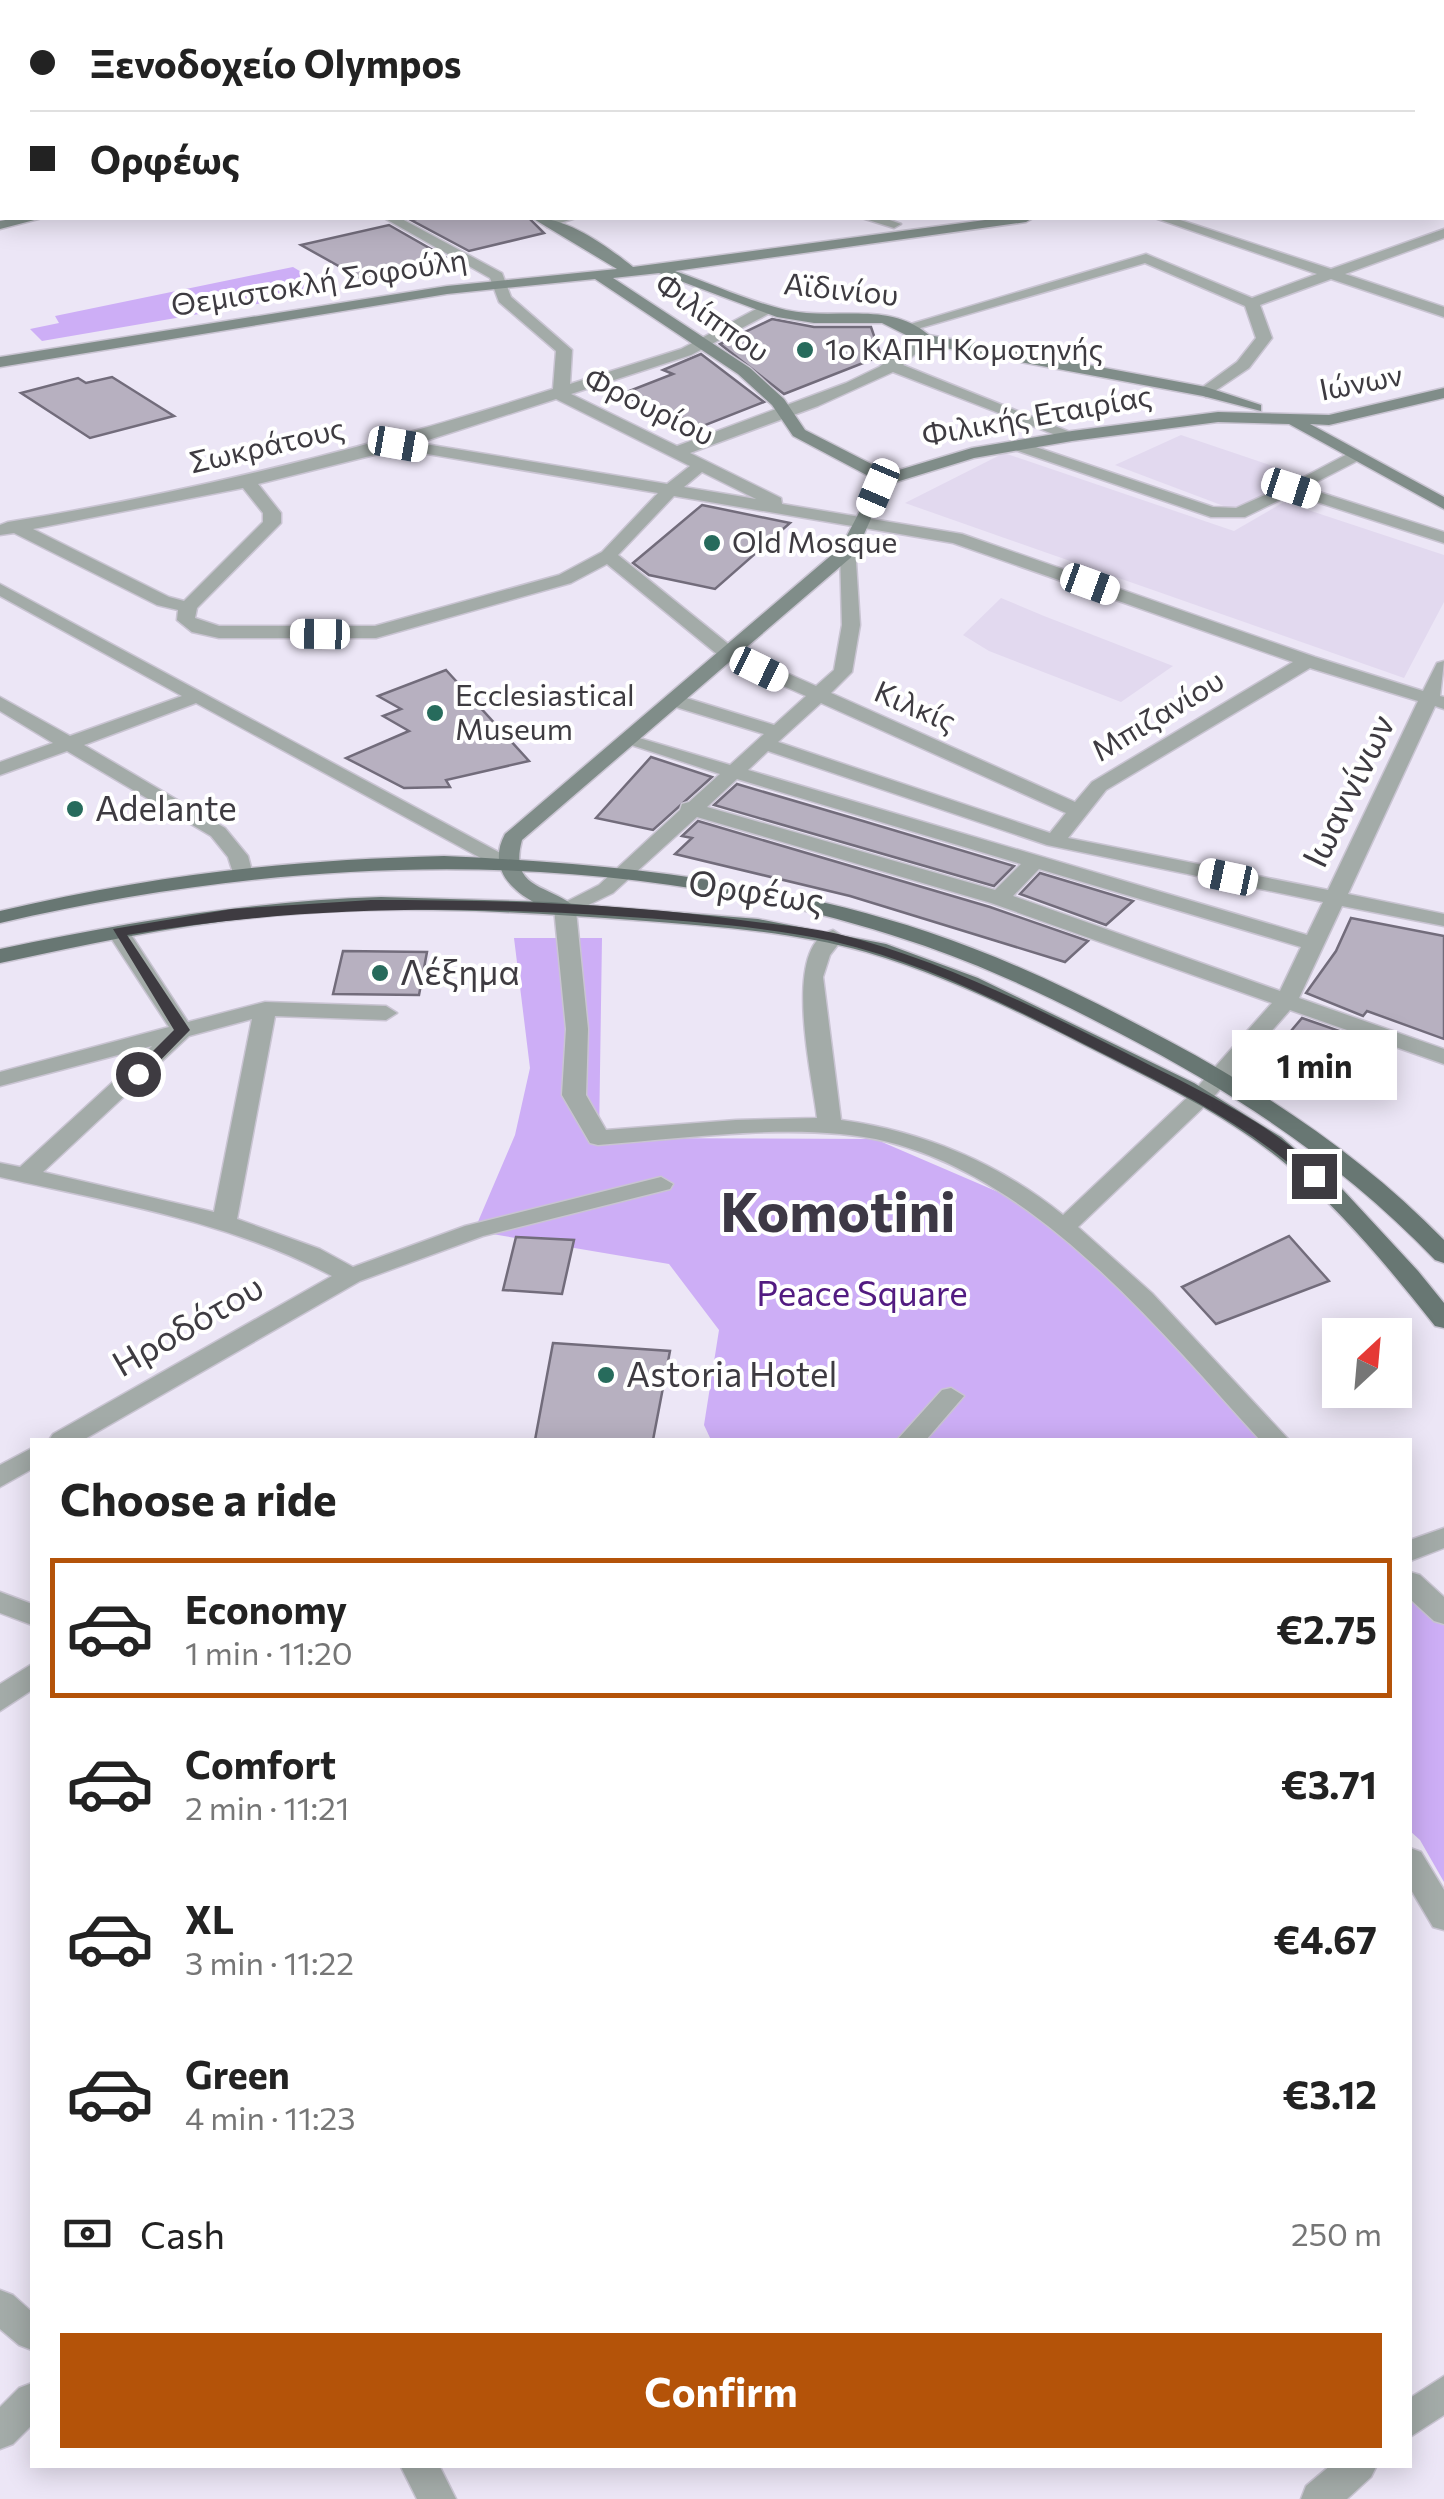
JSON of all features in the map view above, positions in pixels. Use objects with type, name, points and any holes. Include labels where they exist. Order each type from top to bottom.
[{"type":"main road","name":"Ορφέως","points":[[0,917],[121,890],[242,874],[378,866],[508,865],[620,875],[768,897],[904,932],[1068,999],[1220,1078],[1302,1130],[1371,1182],[1444,1255]]},
{"type":"main road","name":"Ορφέως","points":[[0,956],[118,932],[299,907],[456,903],[733,922],[833,937],[912,960],[991,991],[1202,1097],[1291,1156],[1337,1196],[1444,1320]]},
{"type":"street","points":[[0,226],[26,220]]},
{"type":"street","name":"Φρουρίου","points":[[395,220],[482,265],[500,283],[504,299],[564,350],[561,395],[680,451],[793,511]]},
{"type":"street","points":[[878,220],[894,224]]},
{"type":"street","points":[[647,267],[692,254],[925,220]]},
{"type":"street","points":[[647,267],[706,264],[1012,220]]},
{"type":"street","points":[[1168,220],[1444,312]]},
{"type":"street","name":"Φιλίππου","points":[[545,221],[607,252],[628,270]]},
{"type":"street","points":[[680,451],[785,413],[892,366],[916,353],[918,333],[1146,258],[1252,303],[1444,233]]},
{"type":"street","name":"Θεμιστοκλή Σοφούλη","points":[[0,362],[500,283],[647,267]]},
{"type":"street","name":"Αϊδινίου","points":[[647,267],[765,310],[806,318],[880,319],[918,333],[1206,392],[1288,419]]},
{"type":"street","name":"Φιλίππου","points":[[597,274],[744,371],[799,433],[887,479]]},
{"type":"street","points":[[1206,392],[1243,365],[1264,338],[1252,303]]},
{"type":"street","name":"Σωκράτους","points":[[7,528],[247,482],[398,444],[561,395],[704,344],[765,310]]},
{"type":"street","points":[[892,366],[1072,436]]},
{"type":"street","name":"Ιώνων","points":[[1288,419],[1337,419],[1444,393]]},
{"type":"street","name":"Φιλικής Εταιρίας","points":[[508,865],[507,850],[524,823],[676,702],[849,550],[878,488],[887,479],[972,453],[1072,436],[1218,416],[1288,419]]},
{"type":"street","points":[[1288,419],[1444,504]]},
{"type":"street","points":[[398,444],[956,538],[1308,661],[1437,701]]},
{"type":"street","points":[[1018,446],[1220,514],[1246,511],[1355,454]]},
{"type":"street","points":[[247,482],[272,514],[272,522],[188,607],[186,620],[198,628],[263,633],[388,630],[564,579],[608,556],[668,492],[702,464]]},
{"type":"street","points":[[1291,488],[1444,538]]},
{"type":"street","points":[[7,528],[162,600],[188,607]]},
{"type":"street","points":[[0,589],[508,865],[525,890],[565,908],[588,900],[620,875],[689,808],[843,672],[849,652],[849,550]]},
{"type":"street","name":"Κιλκίς","points":[[608,556],[730,655],[816,697],[1078,810]]},
{"type":"street","name":"Μπιζανίου","points":[[1054,840],[1099,786],[1308,661]]},
{"type":"street","name":"Ιωαννίνων","points":[[1064,1226],[1202,1097],[1287,1000],[1331,900],[1437,701],[1444,667]]},
{"type":"street","points":[[0,769],[196,697]]},
{"type":"street","points":[[0,702],[218,832],[238,856],[242,874]]},
{"type":"street","points":[[676,702],[1054,840],[1331,900],[1444,920]]},
{"type":"street","points":[[629,741],[1313,944]]},
{"type":"street","points":[[689,808],[1000,898],[1444,1057]]},
{"type":"street","points":[[1000,898],[1036,860]]},
{"type":"street","points":[[565,908],[578,1028],[574,1095],[598,1138],[830,1127],[869,1130],[932,1150],[1064,1226],[1117,1271],[1273,1438]]},
{"type":"street","points":[[118,932],[182,1030]]},
{"type":"street","points":[[830,1127],[812,977],[819,954],[833,937]]},
{"type":"street","points":[[224,1224],[265,1009]]},
{"type":"street","points":[[0,1079],[265,1009],[386,1014]]},
{"type":"street","points":[[12,1172],[182,1030]]},
{"type":"street","points":[[12,1172],[224,1224],[312,1253],[351,1276]]},
{"type":"street","name":"Ηροδότου","points":[[67,1438],[351,1276],[474,1231],[660,1184]]},
{"type":"street","points":[[913,1438],[951,1396]]},
{"type":"street","points":[[0,1478],[30,1458]]},
{"type":"street","points":[[1412,1550],[1444,1537]]},
{"type":"street","points":[[1412,1584],[1444,1614]]},
{"type":"street","points":[[0,1602],[30,1614]]},
{"type":"street","points":[[0,1700],[30,1677]]},
{"type":"street","points":[[1412,1863],[1444,1918]]},
{"type":"street","points":[[0,2306],[30,2332]]},
{"type":"street","points":[[1412,2418],[1444,2394]]},
{"type":"street","points":[[0,2432],[30,2402]]},
{"type":"street","points":[[421,2468],[437,2499]]},
{"type":"street","points":[[1320,2499],[1355,2468]]},
{"type":"shaded area","points":[[1181,435],[1296,474],[1237,511],[1115,465]]},
{"type":"shaded area","points":[[1004,453],[1234,531],[1284,502],[1444,555],[1444,602],[1404,678],[905,503]]},
{"type":"shaded area","points":[[1001,598],[1173,666],[1121,702],[989,651],[963,635]]},
{"type":"green space","points":[[293,267],[333,291],[42,341],[30,329],[59,323],[55,316]]},
{"type":"green space","name":"Peace Square","points":[[514,938],[602,938],[599,1138],[875,1139],[1063,1220],[1103,1249],[1275,1438],[710,1438],[704,1425],[719,1330],[669,1264],[474,1231],[515,1135],[530,1068]]},
{"type":"green space","points":[[1412,1584],[1444,1615],[1444,1882],[1412,1833]]},
{"type":"building","points":[[411,220],[531,220],[544,233],[469,251]]},
{"type":"building","points":[[389,225],[445,257],[360,278],[301,245]]},
{"type":"building","name":"1ο ΚΑΠΗ Κομοτηνής","points":[[772,319],[814,327],[871,327],[881,356],[784,394],[720,344]]},
{"type":"building","points":[[701,354],[764,402],[703,426],[619,395],[673,374],[663,370]]},
{"type":"building","points":[[112,377],[174,416],[90,438],[21,393],[78,378],[86,383]]},
{"type":"building","name":"Old Mosque","points":[[702,505],[790,523],[715,589],[649,575],[633,563]]},
{"type":"building","points":[[446,670],[529,761],[446,780],[450,787],[404,788],[346,758],[409,731],[383,716],[401,709],[378,696]]},
{"type":"building","points":[[651,757],[712,777],[653,830],[596,818]]},
{"type":"building","points":[[737,784],[1014,866],[994,886],[714,805]]},
{"type":"building","points":[[698,821],[990,907],[1088,941],[1065,962],[850,896],[675,854],[692,838],[682,836]]},
{"type":"building","points":[[1040,873],[1133,901],[1106,925],[1020,894]]},
{"type":"building","points":[[1351,918],[1444,936],[1444,1039],[1367,1011],[1363,1016],[1306,993],[1336,951]]},
{"type":"building","name":"Λέξημα","points":[[343,951],[427,952],[419,995],[333,994]]},
{"type":"building","points":[[1302,1018],[1348,1034],[1305,1084],[1258,1070]]},
{"type":"building","points":[[1289,1236],[1329,1281],[1216,1324],[1182,1287]]},
{"type":"building","points":[[516,1237],[574,1240],[562,1294],[503,1290]]},
{"type":"building","name":"Astoria Hotel","points":[[553,1343],[670,1351],[653,1438],[535,1438]]},
{"type":"place","name":"1ο ΚΑΠΗ Κομοτηνής","points":[[805,350]]},
{"type":"place","name":"Old Mosque","points":[[712,543]]},
{"type":"place","name":"Ecclesiastical Museum","points":[[435,713]]},
{"type":"place","name":"Adelante","points":[[75,809]]},
{"type":"place","name":"Λέξημα","points":[[380,973]]},
{"type":"place","name":"Astoria Hotel","points":[[606,1375]]},
{"type":"district","name":"Komotini","points":[[838,1213]]},
{"type":"route","points":[[138,1074],[182,1030],[118,932],[232,913],[371,904],[494,904],[692,917],[833,937],[912,960],[991,991],[1202,1097],[1240,1120],[1314,1176]]}]
